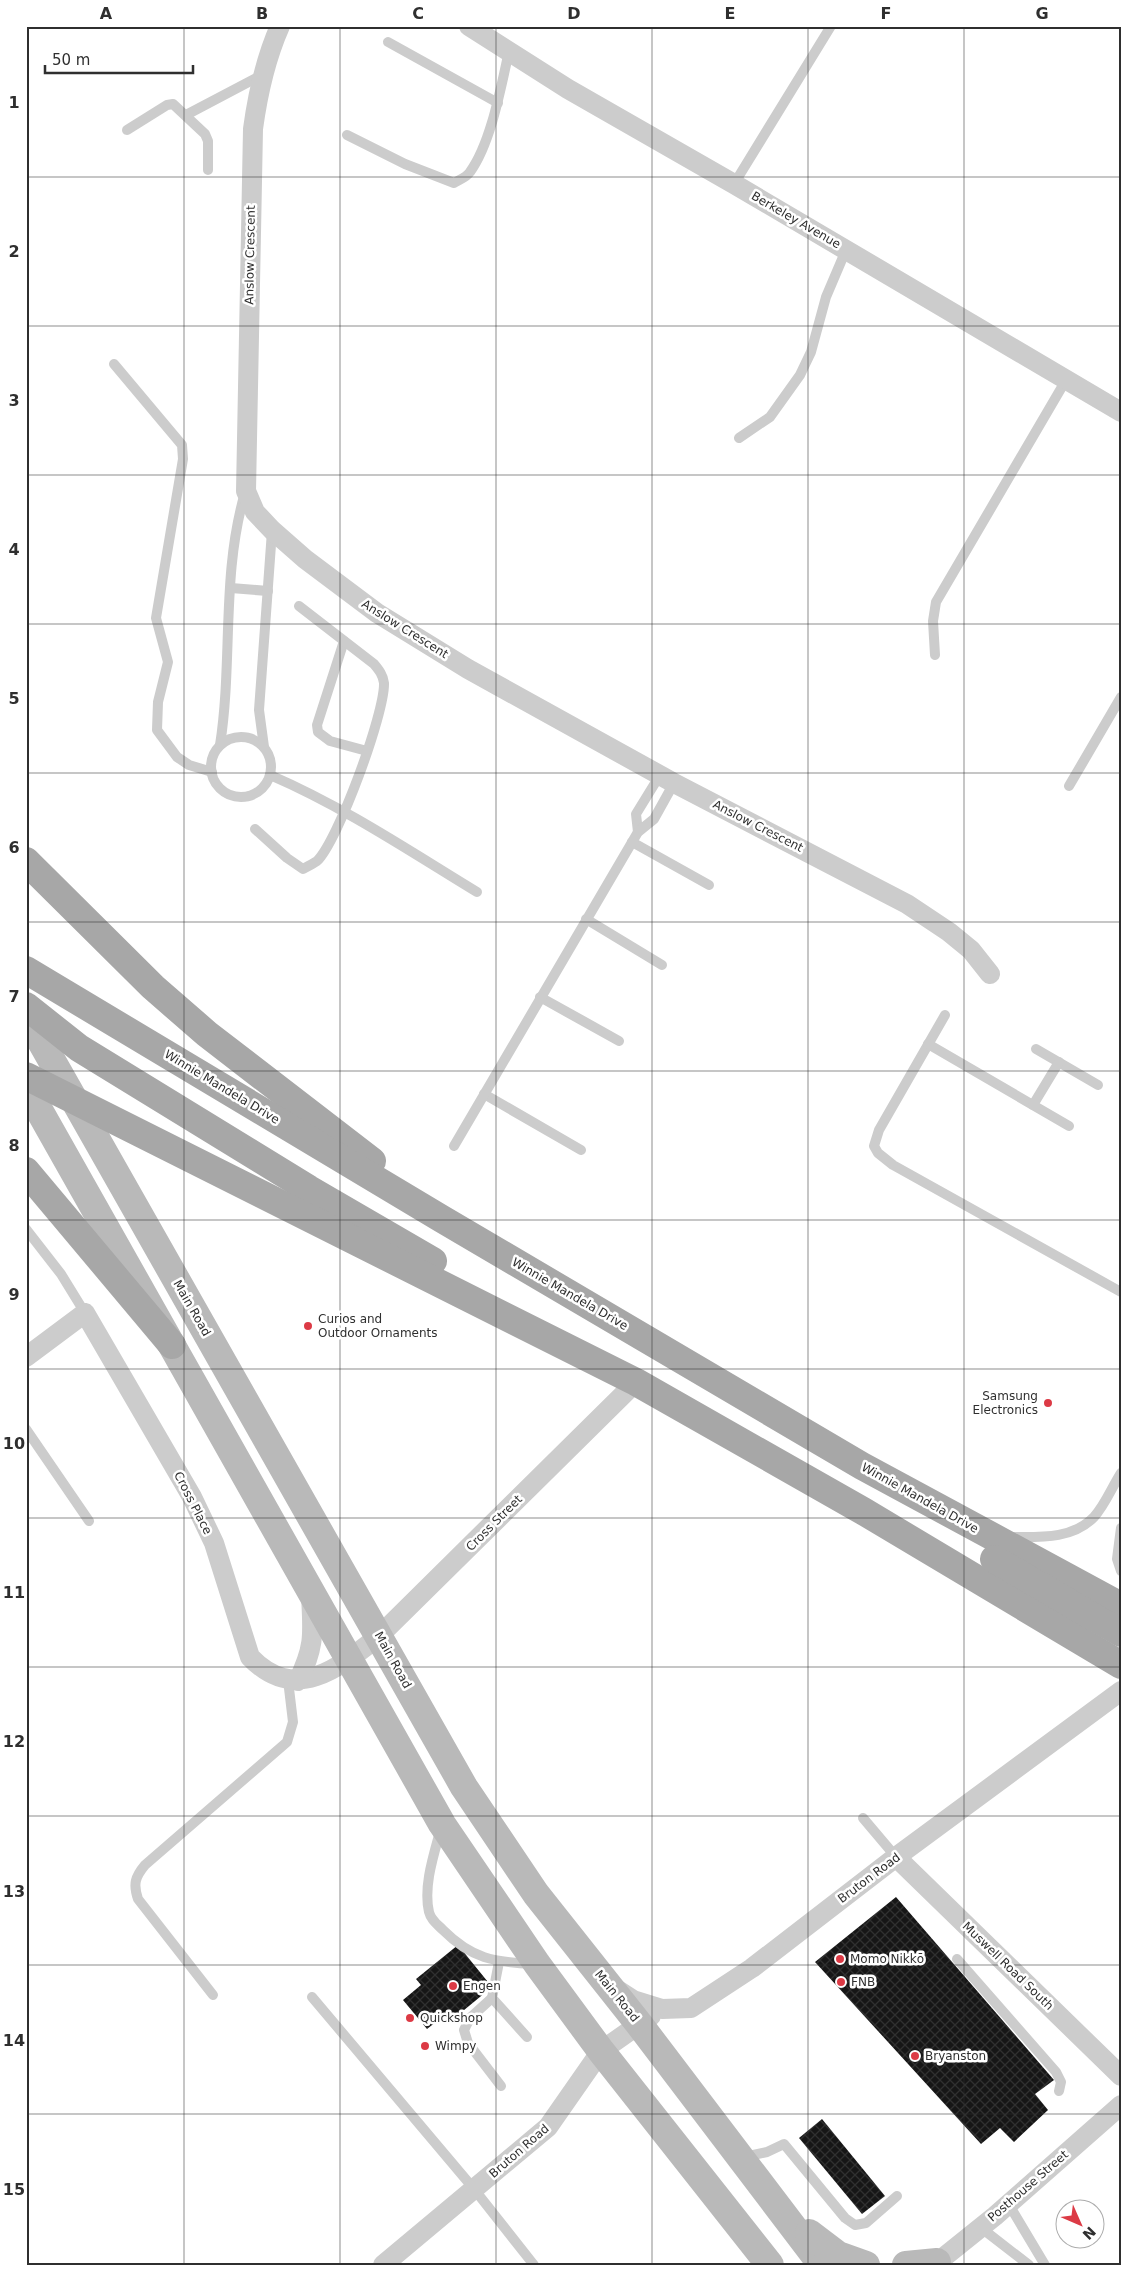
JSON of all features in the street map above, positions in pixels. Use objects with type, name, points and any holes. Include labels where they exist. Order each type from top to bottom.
[{"type":"main road","points":[[26,861],[125,960],[207,1034],[345,1139],[442,1220]]},
{"type":"main road","name":"Winnie Mandela Drive","points":[[26,970],[442,1220],[862,1466],[990,1537],[1121,1606]]},
{"type":"main road","points":[[26,1006],[79,1048],[309,1189],[442,1266],[506,1316]]},
{"type":"main road","name":"Main Road","points":[[26,1015],[464,1788],[536,1894],[639,2024],[779,2211],[822,2265]]},
{"type":"main road","points":[[26,1054],[74,1101]]},
{"type":"main road","points":[[26,1076],[636,1382],[862,1511],[1121,1666]]},
{"type":"main road","points":[[26,1087],[311,1595],[442,1824],[537,1964],[601,2052],[770,2265]]},
{"type":"main road","points":[[26,1172],[172,1345]]},
{"type":"main road","points":[[862,1466],[869,1481],[876,1489],[1121,1633]]},
{"type":"main road","points":[[779,2211],[838,2255],[866,2265]]},
{"type":"main road","points":[[906,2265],[935,2263]]},
{"type":"street","name":"Anslow Crescent","points":[[280,26],[262,75],[253,129],[246,491],[256,512],[272,530],[305,559],[377,613],[468,669],[667,779],[907,904],[949,932],[971,950],[990,974]]},
{"type":"street","name":"Berkeley Avenue","points":[[476,28],[568,89],[734,184],[1121,412]]},
{"type":"street","points":[[26,1358],[85,1312]]},
{"type":"street","name":"Cross Place","points":[[85,1312],[195,1504],[214,1543],[250,1657],[258,1665],[293,1680]]},
{"type":"street","name":"Cross Street","points":[[349,1660],[379,1636],[636,1382]]},
{"type":"street","points":[[293,1680],[308,1659],[314,1638],[311,1595]]},
{"type":"street","points":[[293,1680],[321,1675],[349,1660]]},
{"type":"street","name":"Bruton Road","points":[[606,1982],[633,2000],[662,2009],[691,2008],[752,1968],[896,1857],[1121,1691]]},
{"type":"street","name":"Muswell Road South","points":[[896,1857],[1121,2076]]},
{"type":"street","name":"Bruton Road","points":[[383,2265],[548,2127],[601,2052],[662,2009]]},
{"type":"street","name":"Posthouse Street","points":[[935,2263],[1008,2203],[1121,2105]]},
{"type":"lane","points":[[734,184],[831,26]]},
{"type":"lane","points":[[388,42],[498,103]]},
{"type":"lane","points":[[347,135],[405,164],[454,183],[469,174],[480,153],[498,103],[509,51]]},
{"type":"lane","points":[[186,114],[262,75]]},
{"type":"lane","points":[[127,130],[167,105],[173,104],[186,114],[208,141],[208,170]]},
{"type":"lane","points":[[739,438],[770,417],[800,375],[811,352],[826,297],[846,250]]},
{"type":"lane","points":[[114,364],[182,445],[183,459],[156,611],[160,640],[168,662],[158,702],[157,730],[177,757],[189,765],[212,772]]},
{"type":"lane","points":[[935,655],[933,621],[936,602],[1066,380]]},
{"type":"lane","points":[[220,745],[226,704],[231,588],[237,521],[246,491]]},
{"type":"lane","points":[[264,747],[256,741],[237,737],[220,745],[214,753],[212,772],[221,789],[239,797],[249,796],[258,792],[270,775],[271,765],[264,747],[259,710],[272,530]]},
{"type":"lane","points":[[231,588],[268,591]]},
{"type":"lane","points":[[255,829],[287,858],[303,869],[317,860],[345,811],[367,751],[384,693],[384,681],[381,671],[299,606]]},
{"type":"lane","points":[[344,641],[317,725],[318,732],[330,741],[367,751]]},
{"type":"lane","points":[[1069,786],[1121,697]]},
{"type":"lane","points":[[270,775],[318,796],[345,811],[477,892]]},
{"type":"lane","points":[[638,832],[636,814],[667,779]]},
{"type":"lane","points":[[454,1146],[638,832],[654,819],[667,779]]},
{"type":"lane","points":[[632,842],[709,885]]},
{"type":"lane","points":[[586,918],[662,965]]},
{"type":"lane","points":[[540,997],[618,1042]]},
{"type":"lane","points":[[945,1015],[878,1130],[874,1146],[878,1153],[893,1165],[1121,1292]]},
{"type":"lane","points":[[928,1044],[1069,1126]]},
{"type":"lane","points":[[1036,1049],[1098,1085]]},
{"type":"lane","points":[[1033,1105],[1059,1062]]},
{"type":"lane","points":[[484,1094],[581,1150]]},
{"type":"lane","points":[[26,1229],[61,1274],[85,1312]]},
{"type":"lane","points":[[26,1429],[90,1522]]},
{"type":"lane","points":[[990,1537],[1048,1537],[1071,1532],[1094,1516],[1121,1473]]},
{"type":"lane","points":[[1121,1528],[1117,1559],[1121,1571]]},
{"type":"lane","points":[[213,1995],[138,1899],[135,1878],[145,1865],[287,1742],[292,1722],[293,1680]]},
{"type":"lane","points":[[863,1818],[896,1857]]},
{"type":"lane","points":[[442,1824],[430,1869],[430,1914],[432,1919],[462,1946],[480,1957],[499,1962],[537,1964]]},
{"type":"lane","points":[[957,1959],[1056,2072],[1061,2082],[1059,2092]]},
{"type":"lane","points":[[499,1962],[492,1998],[470,2018],[464,2030],[468,2042],[501,2086]]},
{"type":"lane","points":[[312,1997],[474,2189],[534,2265]]},
{"type":"lane","points":[[492,1998],[527,2037]]},
{"type":"lane","points":[[740,2158],[761,2154],[784,2144],[852,2223],[866,2223],[897,2196]]},
{"type":"lane","points":[[1008,2203],[1045,2265]]},
{"type":"lane","points":[[980,2226],[1029,2265]]},
{"type":"building","points":[[896,1897],[1054,2080],[1035,2094],[1048,2110],[1014,2142],[1000,2128],[981,2144],[815,1962]]},
{"type":"building","points":[[458,1945],[492,1987],[452,2020],[446,2014],[427,2029],[403,2000],[421,1985],[416,1979]]},
{"type":"building","points":[[822,2119],[885,2196],[862,2214],[799,2138]]},
{"type":"place","name":"Curios and Outdoor Ornaments","points":[[308,1326]]},
{"type":"place","name":"Samsung Electronics","points":[[1048,1403]]},
{"type":"place","name":"Momo Nikkō","points":[[840,1959]]},
{"type":"place","name":"FNB","points":[[841,1982]]},
{"type":"place","name":"Engen","points":[[453,1986]]},
{"type":"place","name":"Quickshop","points":[[410,2018]]},
{"type":"place","name":"Wimpy","points":[[425,2046]]},
{"type":"place","name":"Bryanston","points":[[915,2056]]}]
